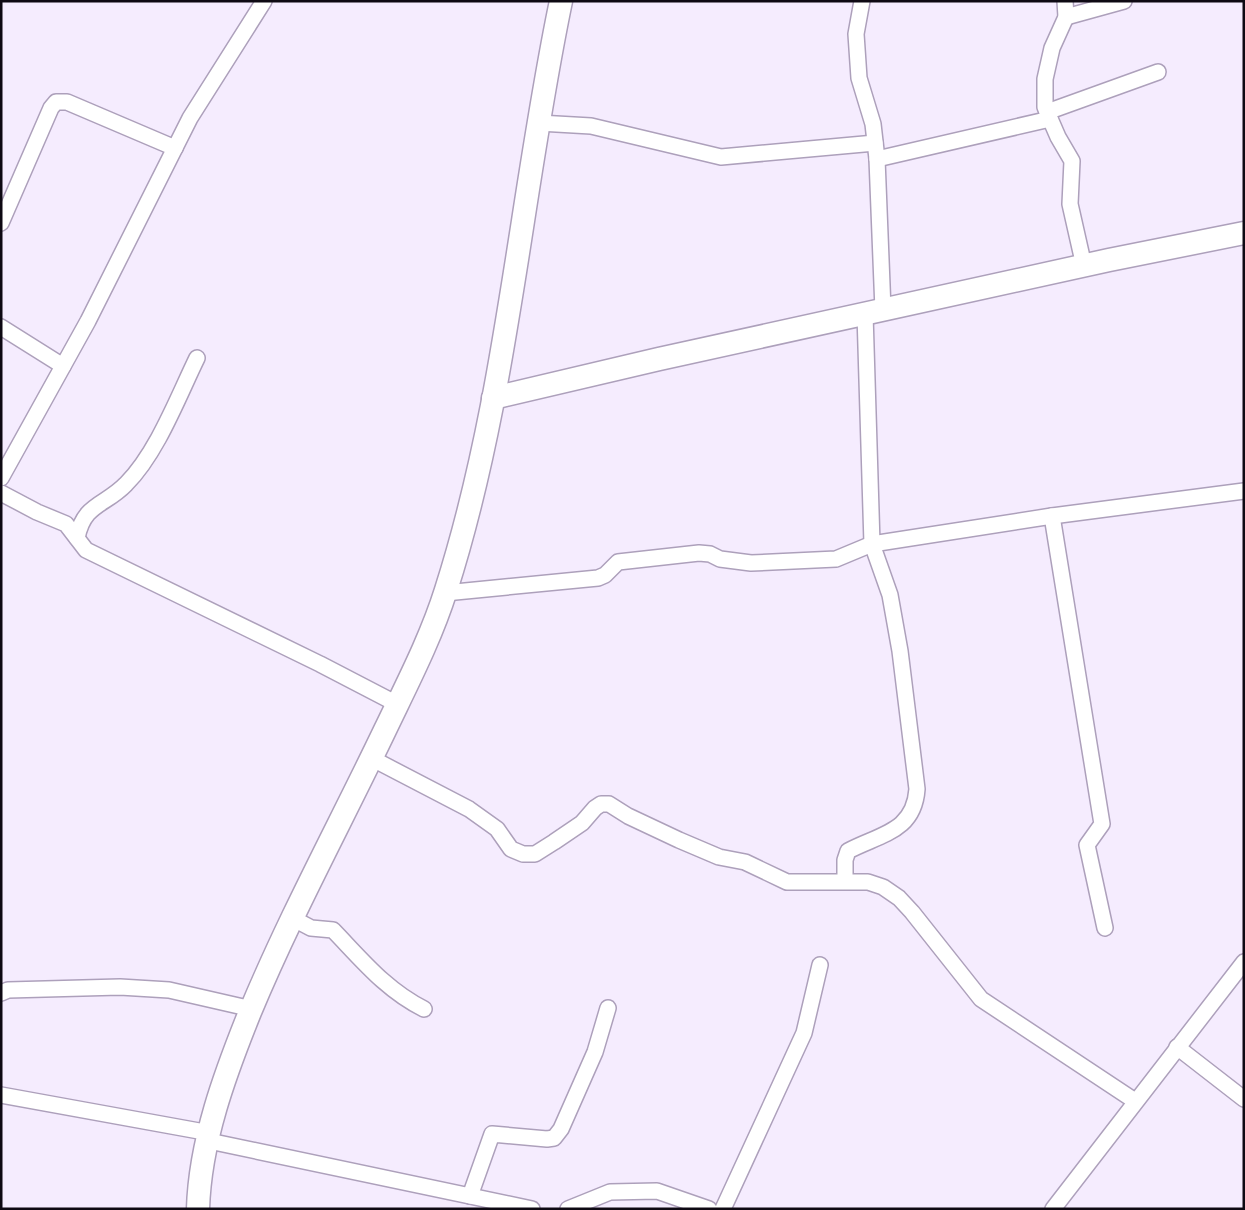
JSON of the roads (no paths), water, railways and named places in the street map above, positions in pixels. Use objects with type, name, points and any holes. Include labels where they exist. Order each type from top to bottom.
[{"type":"street","points":[[1,478],[63,366],[190,118],[264,1]]},
{"type":"street","points":[[198,1209],[199,1190],[209,1137],[220,1094],[252,1009],[273,957],[397,704],[445,593],[469,511],[493,398],[561,1]]},
{"type":"street","points":[[845,882],[845,860],[848,851],[898,829],[909,815],[917,794],[900,651],[890,595],[872,544],[877,159],[873,124],[859,78],[856,34],[862,1]]},
{"type":"street","points":[[1084,266],[1070,204],[1072,161],[1049,115],[1045,80],[1052,48],[1066,5],[1124,1]]},
{"type":"street","points":[[877,159],[1049,115],[1158,72]]},
{"type":"street","points":[[1,223],[51,108],[56,102],[67,102],[174,148]]},
{"type":"street","points":[[539,123],[591,126],[618,131],[646,138],[663,145],[721,157],[875,143]]},
{"type":"street","points":[[493,398],[874,312],[1244,233]]},
{"type":"street","points":[[1,327],[63,366]]},
{"type":"street","points":[[77,538],[80,522],[95,506],[126,485],[146,460],[197,358]]},
{"type":"street","points":[[1,493],[37,512],[66,524],[86,550],[320,664],[397,704]]},
{"type":"street","points":[[445,593],[598,578],[605,575],[618,562],[699,553],[720,559],[751,563],[836,559],[872,544],[1052,516],[1243,493]]},
{"type":"street","points":[[1052,516],[1102,818],[1102,825],[1087,845],[1105,928]]},
{"type":"street","points":[[371,758],[469,809],[497,830],[510,849],[523,854],[535,854],[582,823],[595,808],[601,804],[609,804],[628,816],[687,843],[719,857],[745,862],[787,882],[868,882],[883,887],[899,898],[981,999],[1135,1101]]},
{"type":"street","points":[[292,918],[310,928],[332,930],[360,961],[390,988],[424,1009]]},
{"type":"street","points":[[1053,1209],[1244,962]]},
{"type":"street","points":[[723,1209],[804,1033],[820,965]]},
{"type":"street","points":[[1,993],[8,990],[130,988],[169,990],[252,1009]]},
{"type":"street","points":[[470,1196],[492,1134],[547,1140],[554,1138],[561,1129],[595,1052],[608,1008]]},
{"type":"street","points":[[1177,1047],[1244,1099]]},
{"type":"street","points":[[1,1095],[209,1137],[532,1209]]},
{"type":"street","points":[[568,1209],[610,1192],[657,1191],[709,1209]]}]
